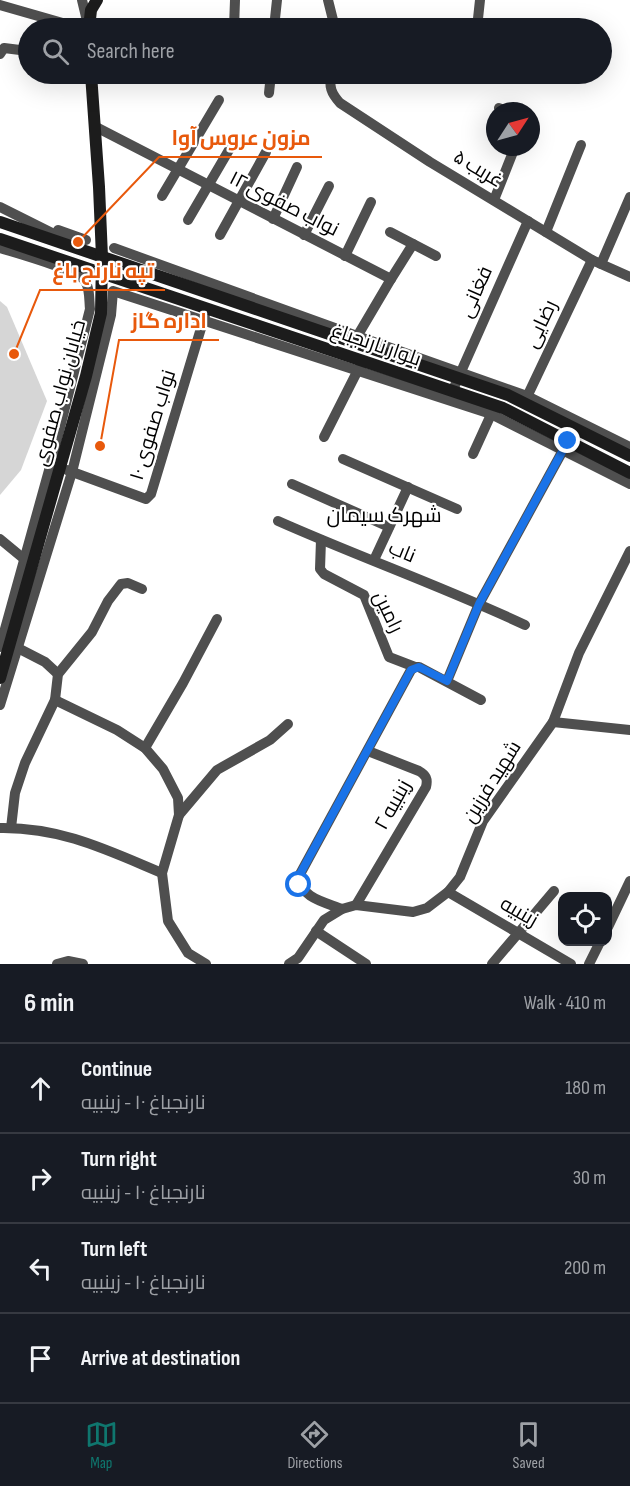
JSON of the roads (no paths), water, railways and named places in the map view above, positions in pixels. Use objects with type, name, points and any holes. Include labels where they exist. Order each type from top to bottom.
[{"type":"main road","points":[[91,18],[97,0]]},
{"type":"main road","name":"خیابان نواب صفوی","points":[[0,678],[6,644],[28,562],[66,470],[101,313],[102,257],[92,84]]},
{"type":"main road","name":"بلوار نارنجباغ","points":[[0,222],[84,245],[102,257],[459,375],[508,395],[526,399],[630,456]]},
{"type":"main road","name":"بلوار نارنجباغ","points":[[0,239],[101,273],[206,314],[361,366],[452,392],[630,473]]},
{"type":"street","points":[[82,0],[86,18]]},
{"type":"street","points":[[235,18],[236,0]]},
{"type":"street","points":[[275,18],[277,0]]},
{"type":"street","points":[[328,0],[332,18]]},
{"type":"street","points":[[478,18],[480,0]]},
{"type":"street","points":[[0,5],[33,18]]},
{"type":"street","points":[[0,54],[4,48],[18,50]]},
{"type":"street","points":[[269,93],[270,84]]},
{"type":"street","name":"غریب ۵","points":[[329,84],[331,94],[339,103],[430,162],[596,262],[630,277]]},
{"type":"street","points":[[162,196],[219,100]]},
{"type":"street","name":"نواب صفوی ۱۲","points":[[94,126],[391,279]]},
{"type":"street","points":[[188,220],[236,138]]},
{"type":"street","points":[[546,232],[581,145]]},
{"type":"street","points":[[220,235],[266,152]]},
{"type":"street","points":[[494,200],[511,156]]},
{"type":"street","points":[[273,219],[297,167]]},
{"type":"street","points":[[304,235],[329,186]]},
{"type":"street","name":"رضایی","points":[[526,399],[630,197]]},
{"type":"street","points":[[345,256],[371,202]]},
{"type":"street","points":[[0,209],[76,245],[84,245]]},
{"type":"street","name":"فغانی","points":[[452,392],[528,221]]},
{"type":"street","points":[[390,232],[436,256]]},
{"type":"street","points":[[114,248],[355,340],[413,244]]},
{"type":"street","points":[[0,248],[84,278],[88,285],[90,309],[28,562],[0,539]]},
{"type":"street","points":[[0,705],[6,644],[66,470],[111,315],[113,291],[206,314]]},
{"type":"street","name":"نواب صفوی ۱۰","points":[[66,470],[146,499],[151,494],[206,314]]},
{"type":"street","points":[[324,437],[361,366],[493,410],[473,454]]},
{"type":"street","points":[[526,399],[630,447]]},
{"type":"street","points":[[447,681],[479,604],[566,445],[630,484]]},
{"type":"street","points":[[343,459],[457,509]]},
{"type":"street","points":[[292,484],[388,527]]},
{"type":"street","points":[[374,560],[408,487]]},
{"type":"street","name":"ناب","points":[[278,521],[525,625]]},
{"type":"street","name":"رامین","points":[[321,540],[320,569],[324,574],[364,595],[389,657],[415,667]]},
{"type":"street","name":"شهید فرزین","points":[[289,964],[298,958],[324,920],[342,909],[356,905],[413,912],[427,908],[448,892],[460,877],[483,821],[553,722],[579,653],[630,550]]},
{"type":"street","points":[[142,589],[128,583],[121,584],[108,601],[92,632],[58,674],[55,700],[25,763],[5,828],[57,834],[82,840],[162,873]]},
{"type":"street","points":[[145,748],[217,620]]},
{"type":"street","points":[[6,644],[45,662],[58,674]]},
{"type":"street","points":[[342,909],[308,896],[299,885],[299,876],[411,670],[419,667],[481,700]]},
{"type":"street","points":[[55,700],[117,730],[145,748],[164,769],[177,798],[179,815],[162,873],[168,921],[188,952],[206,964]]},
{"type":"street","points":[[553,722],[630,730]]},
{"type":"street","points":[[179,815],[218,770],[270,740],[288,724]]},
{"type":"street","name":"زینبیه ۲","points":[[356,905],[426,787],[427,780],[425,775],[419,771],[368,751]]},
{"type":"street","points":[[612,919],[630,881]]},
{"type":"street","points":[[492,964],[555,891]]},
{"type":"street","name":"زینبیه","points":[[448,892],[566,963]]},
{"type":"street","points":[[316,931],[366,964]]},
{"type":"street","points":[[589,964],[598,946]]},
{"type":"street","points":[[184,964],[188,952]]},
{"type":"street","points":[[57,964],[68,961],[83,964]]},
{"type":"place","name":"مزون عروس آوا","points":[[78,242]]},
{"type":"place","name":"تپه نارنج باغ","points":[[14,354]]},
{"type":"place","name":"اداره گاز","points":[[100,446]]},
{"type":"district","name":"شهرک سیمان","points":[[384,515]]}]
